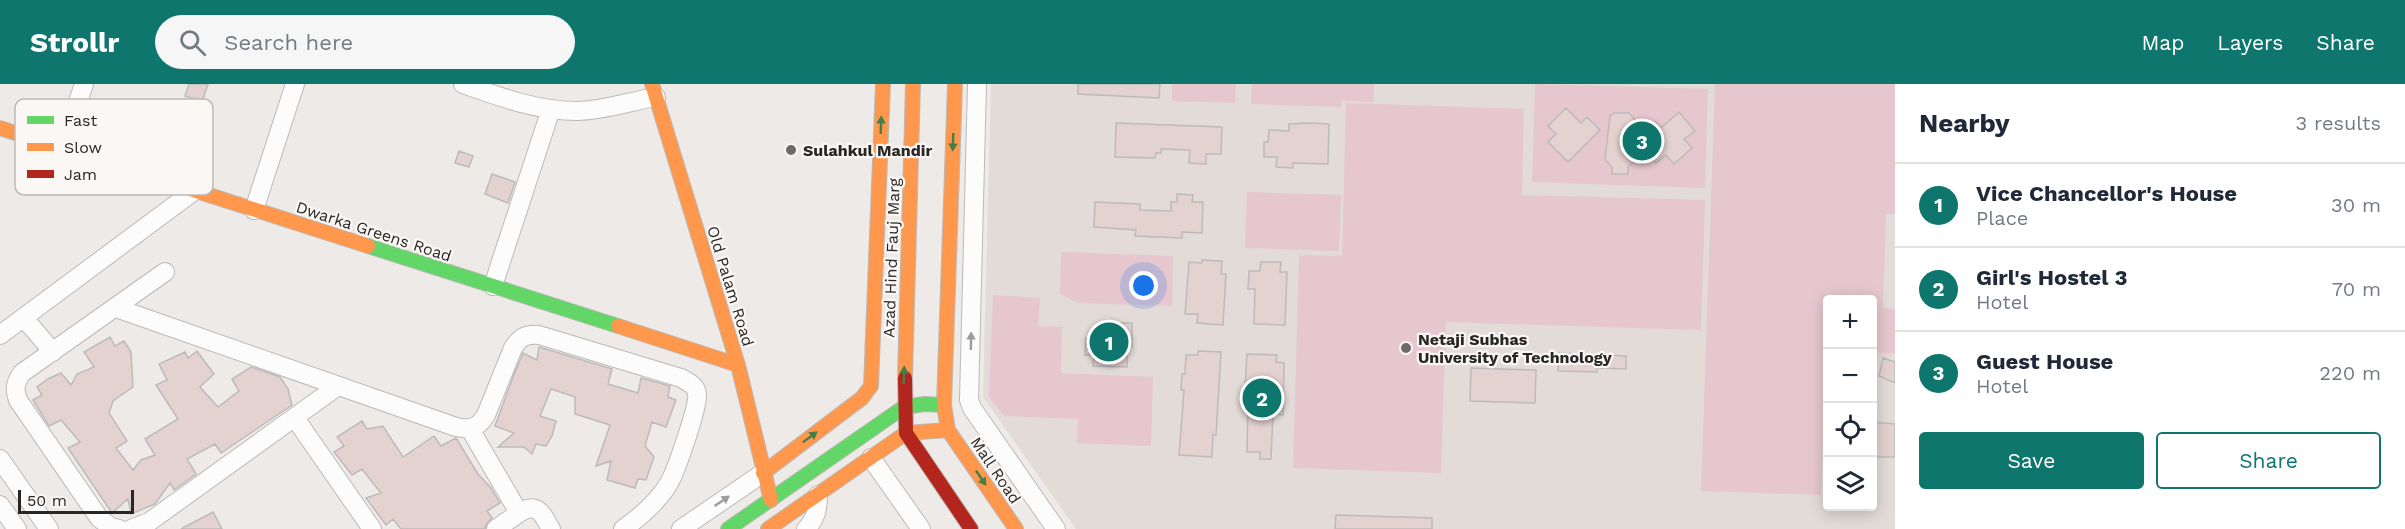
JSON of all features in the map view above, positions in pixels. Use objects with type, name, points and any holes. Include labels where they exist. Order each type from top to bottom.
[{"type":"street","points":[[79,99],[84,84]]},
{"type":"street","points":[[254,210],[295,84]]},
{"type":"street","points":[[463,84],[507,99],[551,109],[579,111],[654,90]]},
{"type":"street","points":[[681,529],[764,473],[862,398],[871,386],[883,84]]},
{"type":"street","name":"Azad Hind Fauj Marg","points":[[906,433],[904,407],[913,84]]},
{"type":"street","points":[[768,529],[906,433],[948,430],[944,405],[955,84]]},
{"type":"street","points":[[977,84],[969,399],[972,408],[1056,529]]},
{"type":"street","name":"Old Palam Road","points":[[654,90],[738,365],[771,500]]},
{"type":"street","points":[[493,286],[551,109]]},
{"type":"street","name":"Dwarka Greens Road","points":[[0,128],[15,133]]},
{"type":"street","points":[[0,335],[189,195]]},
{"type":"street","name":"Dwarka Greens Road","points":[[207,195],[738,365]]},
{"type":"street","points":[[119,529],[111,527],[99,518],[18,400],[15,391],[16,381],[22,373],[165,272]]},
{"type":"street","points":[[116,308],[456,427],[470,429],[480,424],[486,415],[513,348],[519,339],[528,334],[539,335],[681,378],[691,384],[697,392],[697,402],[670,482],[654,504],[623,529]]},
{"type":"street","points":[[24,318],[53,352]]},
{"type":"street","points":[[131,529],[149,522],[338,386]]},
{"type":"street","points":[[728,529],[904,407],[925,404],[944,405]]},
{"type":"street","points":[[295,418],[372,529]]},
{"type":"street","points":[[470,429],[519,513]]},
{"type":"street","name":"Mall Road","points":[[948,430],[1016,529]]},
{"type":"street","points":[[906,433],[971,529]]},
{"type":"street","points":[[871,458],[921,529]]},
{"type":"street","points":[[0,459],[49,529]]},
{"type":"street","points":[[806,529],[814,521],[817,513],[818,495]]},
{"type":"street","points":[[0,505],[17,529]]},
{"type":"street","points":[[496,529],[526,508],[535,508],[540,511],[551,529]]},
{"type":"shaded area","name":"Netaji Subhas University of Technology","points":[[991,84],[1895,84],[1895,529],[1076,529],[983,397]]},
{"type":"shaded area","points":[[1172,84],[1236,84],[1235,103],[1172,101]]},
{"type":"shaded area","points":[[1252,84],[1374,84],[1374,102],[1341,101],[1341,107],[1251,104]]},
{"type":"shaded area","points":[[1535,84],[1708,89],[1705,188],[1532,182]]},
{"type":"shaded area","points":[[1715,84],[1895,84],[1895,214],[1886,214],[1883,308],[1895,309],[1895,353],[1877,353],[1877,295],[1823,295],[1821,495],[1701,491]]},
{"type":"shaded area","points":[[1346,103],[1524,109],[1522,195],[1705,200],[1701,330],[1446,322],[1441,473],[1293,468],[1299,255],[1342,256]]},
{"type":"shaded area","points":[[1247,192],[1341,195],[1339,251],[1245,248]]},
{"type":"shaded area","points":[[1061,252],[1173,256],[1172,306],[1079,303],[1060,294]]},
{"type":"shaded area","points":[[993,295],[1040,298],[1038,326],[1062,327],[1061,373],[1153,377],[1151,446],[1077,443],[1078,419],[1004,416],[989,397]]},
{"type":"building","points":[[189,84],[208,84],[203,99],[185,96]]},
{"type":"building","points":[[1078,84],[1160,84],[1159,98],[1078,94]]},
{"type":"building","points":[[1566,108],[1581,123],[1587,117],[1600,130],[1568,162],[1548,142],[1556,134],[1548,126]]},
{"type":"building","points":[[1679,112],[1695,131],[1684,139],[1692,148],[1674,164],[1666,155],[1656,163],[1645,151],[1628,167],[1628,174],[1612,174],[1612,168],[1605,159],[1610,116],[1614,113],[1629,113],[1644,131],[1655,121],[1661,128]]},
{"type":"building","points":[[1116,123],[1222,127],[1221,154],[1206,154],[1206,164],[1189,163],[1190,150],[1161,149],[1161,153],[1156,153],[1155,158],[1115,157]]},
{"type":"building","points":[[1289,124],[1329,124],[1328,164],[1293,163],[1293,168],[1276,167],[1277,157],[1264,157],[1264,142],[1268,142],[1269,130],[1289,131]]},
{"type":"building","points":[[459,151],[473,156],[469,167],[455,163]]},
{"type":"building","points":[[492,174],[515,182],[508,203],[485,194]]},
{"type":"building","points":[[1177,194],[1193,195],[1192,202],[1203,202],[1202,233],[1182,232],[1182,238],[1135,236],[1136,230],[1094,227],[1095,202],[1140,204],[1140,210],[1171,211],[1171,202],[1177,202]]},
{"type":"building","points":[[1202,260],[1222,261],[1221,274],[1226,274],[1223,325],[1197,323],[1198,314],[1185,314],[1189,262],[1202,263]]},
{"type":"building","points":[[1261,262],[1281,262],[1280,272],[1287,272],[1285,325],[1254,324],[1255,289],[1248,289],[1249,271],[1260,271]]},
{"type":"building","points":[[1118,323],[1132,323],[1132,346],[1127,346],[1127,367],[1093,366],[1094,355],[1085,355],[1086,338],[1096,338],[1097,330],[1118,331]]},
{"type":"building","points":[[110,337],[115,346],[124,341],[131,352],[133,387],[113,401],[109,413],[127,441],[116,448],[133,470],[141,460],[155,455],[145,439],[178,419],[156,385],[167,380],[159,364],[185,352],[188,358],[197,351],[214,374],[200,387],[218,407],[239,391],[232,379],[251,367],[280,377],[288,389],[292,405],[221,453],[215,444],[187,459],[196,474],[174,490],[170,483],[155,504],[131,514],[128,499],[112,513],[68,448],[80,442],[61,420],[49,426],[33,400],[42,395],[37,387],[48,379],[61,373],[71,385],[77,374],[94,367],[84,352]]},
{"type":"building","points":[[539,347],[612,369],[608,384],[638,393],[641,378],[670,386],[668,397],[676,400],[666,427],[652,422],[645,446],[654,457],[646,480],[638,479],[635,488],[607,480],[611,461],[596,466],[610,425],[575,414],[575,397],[551,389],[540,416],[556,421],[552,436],[546,446],[536,444],[532,454],[524,447],[498,447],[514,433],[495,426],[513,377],[523,353],[537,360]]},
{"type":"building","points":[[1198,351],[1221,352],[1216,435],[1213,435],[1212,457],[1179,455],[1184,390],[1181,390],[1182,374],[1185,374],[1186,355],[1198,355]]},
{"type":"building","points":[[1559,353],[1626,356],[1626,369],[1597,368],[1597,372],[1558,371]]},
{"type":"building","points":[[1247,354],[1277,355],[1276,362],[1284,363],[1283,415],[1273,414],[1271,459],[1260,459],[1260,452],[1247,452],[1248,406],[1244,406]]},
{"type":"building","points":[[1883,358],[1895,362],[1895,383],[1879,376]]},
{"type":"building","points":[[1471,368],[1536,370],[1535,403],[1470,401]]},
{"type":"building","points":[[362,421],[367,429],[383,426],[403,457],[434,436],[441,446],[456,438],[478,474],[491,488],[500,503],[487,511],[492,518],[486,524],[485,529],[401,529],[393,519],[386,525],[366,498],[381,493],[362,469],[352,475],[334,452],[344,446],[337,437]]},
{"type":"building","points":[[1877,422],[1895,424],[1895,457],[1877,457]]},
{"type":"building","points":[[213,512],[222,529],[181,529]]},
{"type":"building","points":[[1336,515],[1432,518],[1432,529],[1335,529]]},
{"type":"traffic: fast","points":[[368,246],[618,326]]},
{"type":"traffic: fast","points":[[728,529],[904,407],[925,404],[944,405]]},
{"type":"traffic: slow","points":[[652,84],[738,365],[771,500]]},
{"type":"traffic: slow","points":[[763,473],[862,398],[871,386],[883,84]]},
{"type":"traffic: slow","points":[[905,378],[913,84]]},
{"type":"traffic: slow","points":[[955,84],[944,405],[948,430],[1016,529]]},
{"type":"traffic: slow","points":[[0,128],[15,133]]},
{"type":"traffic: slow","points":[[209,195],[368,246]]},
{"type":"traffic: slow","points":[[618,326],[738,365]]},
{"type":"traffic: slow","points":[[768,529],[906,433],[948,430]]},
{"type":"traffic: jam","points":[[905,378],[906,433],[971,529]]},
{"type":"place","name":"Guest House","points":[[1642,141]]},
{"type":"place","name":"Sulahkul Mandir","points":[[791,150]]},
{"type":"place","name":"Vice Chancellor's House","points":[[1109,342]]},
{"type":"place","name":"Netaji Subhas University of Technology","points":[[1406,348]]},
{"type":"place","name":"Girl's Hostel 3","points":[[1262,398]]}]
